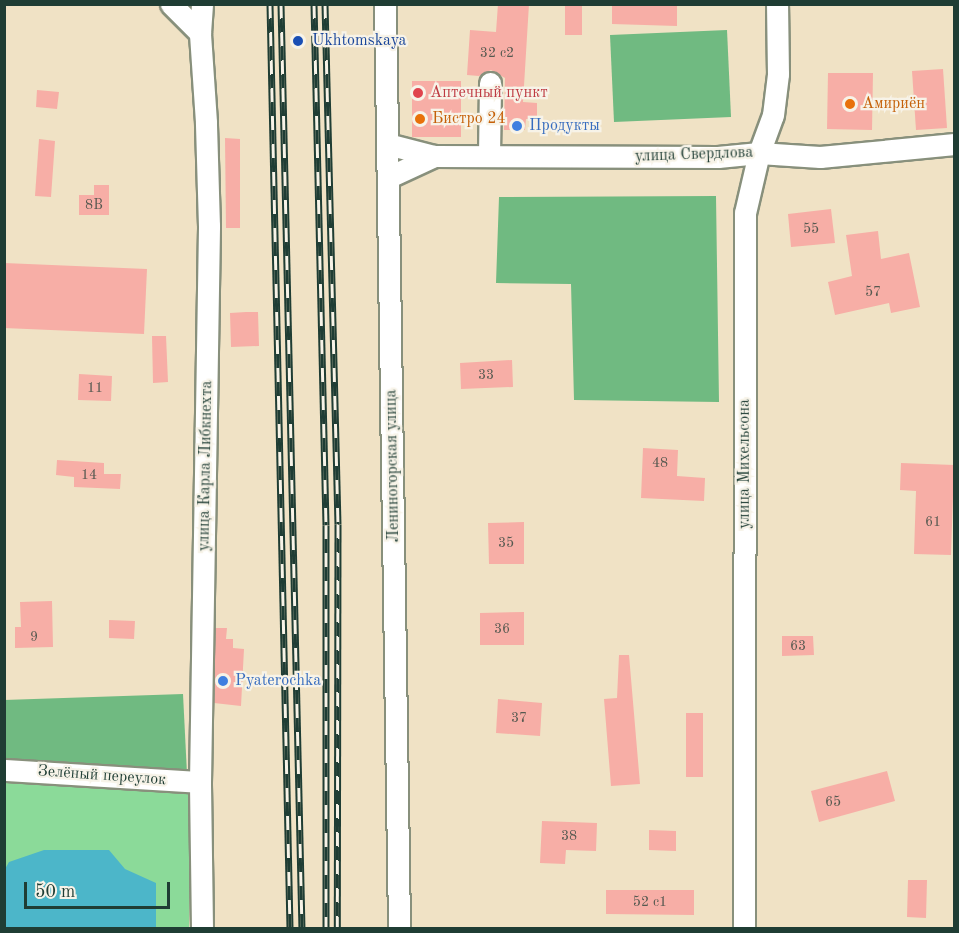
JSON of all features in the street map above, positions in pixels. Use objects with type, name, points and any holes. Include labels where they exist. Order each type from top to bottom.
[{"type":"street","points":[[171,4],[200,33]]},
{"type":"street","name":"улица Карла Либкнехта","points":[[202,4],[200,33],[206,122],[209,226],[200,782],[202,928]]},
{"type":"street","name":"Лениногорская улица","points":[[385,4],[399,928]]},
{"type":"street","name":"улица Михельсона","points":[[744,928],[745,213],[759,153],[773,115],[778,74],[777,4]]},
{"type":"street","points":[[489,156],[490,83]]},
{"type":"street","name":"улица Свердлова","points":[[387,144],[434,156],[718,157],[759,153],[820,157],[954,144]]},
{"type":"street","name":"улица Свердлова","points":[[388,177],[434,156]]},
{"type":"street","name":"Зелёный переулок","points":[[4,770],[200,782]]},
{"type":"green space","points":[[727,30],[731,117],[614,122],[610,35]]},
{"type":"green space","points":[[716,196],[719,402],[574,400],[571,284],[496,283],[499,197]]},
{"type":"green space","points":[[183,694],[187,774],[5,763],[4,700]]},
{"type":"green space","points":[[5,783],[191,784],[189,928],[5,928]]},
{"type":"water","points":[[44,850],[109,850],[125,869],[156,883],[156,928],[5,928],[5,869],[9,862]]},
{"type":"building","points":[[498,4],[529,4],[523,102],[537,103],[537,119],[526,119],[525,130],[504,130],[505,78],[491,70],[479,76],[467,75],[470,30],[496,32]]},
{"type":"building","points":[[612,4],[677,4],[677,26],[612,24]]},
{"type":"building","points":[[565,5],[582,5],[582,35],[565,35]]},
{"type":"building","points":[[943,69],[947,128],[916,130],[912,71]]},
{"type":"building","points":[[828,73],[873,73],[872,130],[827,129]]},
{"type":"building","points":[[412,81],[461,81],[461,137],[412,137]]},
{"type":"building","points":[[37,90],[59,92],[57,109],[36,107]]},
{"type":"building","points":[[225,138],[240,139],[240,228],[226,228]]},
{"type":"building","points":[[39,139],[55,141],[51,197],[35,196]]},
{"type":"building","points":[[94,185],[109,185],[109,215],[79,215],[79,195],[94,195]]},
{"type":"building","points":[[831,209],[835,243],[791,247],[788,214]]},
{"type":"building","points":[[878,231],[881,259],[909,253],[920,307],[891,313],[889,303],[835,315],[828,282],[852,276],[846,235]]},
{"type":"building","points":[[4,263],[147,269],[144,334],[4,328]]},
{"type":"building","points":[[258,312],[259,346],[231,347],[230,313]]},
{"type":"building","points":[[152,336],[166,336],[168,382],[153,383]]},
{"type":"building","points":[[512,360],[513,387],[461,389],[460,363]]},
{"type":"building","points":[[79,374],[112,376],[111,401],[78,400]]},
{"type":"building","points":[[643,448],[678,450],[677,476],[705,478],[704,501],[641,498]]},
{"type":"building","points":[[57,460],[104,463],[104,474],[121,474],[120,489],[74,487],[74,477],[56,475]]},
{"type":"building","points":[[901,463],[954,465],[951,555],[914,554],[916,491],[900,490]]},
{"type":"building","points":[[524,522],[524,564],[489,564],[488,523]]},
{"type":"building","points":[[52,601],[53,647],[15,648],[15,627],[21,627],[20,602]]},
{"type":"building","points":[[524,612],[524,645],[480,645],[480,613]]},
{"type":"building","points":[[109,620],[135,621],[134,639],[109,638]]},
{"type":"building","points":[[215,628],[227,628],[226,639],[233,639],[233,648],[244,649],[241,706],[214,703]]},
{"type":"building","points":[[782,636],[813,636],[814,655],[782,656]]},
{"type":"building","points":[[619,655],[629,655],[640,784],[611,786],[604,699],[617,698]]},
{"type":"building","points":[[498,699],[542,703],[540,736],[496,733]]},
{"type":"building","points":[[686,713],[703,713],[703,777],[686,777]]},
{"type":"building","points":[[887,771],[895,801],[819,822],[811,791]]},
{"type":"building","points":[[542,821],[597,823],[596,851],[566,850],[565,864],[540,863]]},
{"type":"building","points":[[649,830],[676,831],[676,851],[649,850]]},
{"type":"building","points":[[908,880],[927,880],[926,918],[907,917]]},
{"type":"building","points":[[606,890],[694,890],[694,915],[606,914]]},
{"type":"railway","points":[[270,4],[290,928]]},
{"type":"railway","points":[[281,4],[302,928]]},
{"type":"railway","points":[[314,4],[326,525],[326,928]]},
{"type":"railway","points":[[325,4],[338,524],[337,928]]},
{"type":"place","name":"Ukhtomskaya","points":[[298,41]]},
{"type":"place","name":"Аптечный пункт","points":[[418,93]]},
{"type":"place","name":"Амириён","points":[[850,104]]},
{"type":"place","name":"Бистро 24","points":[[420,119]]},
{"type":"place","name":"Продукты","points":[[517,126]]},
{"type":"place","name":"Pyaterochka","points":[[223,681]]}]
